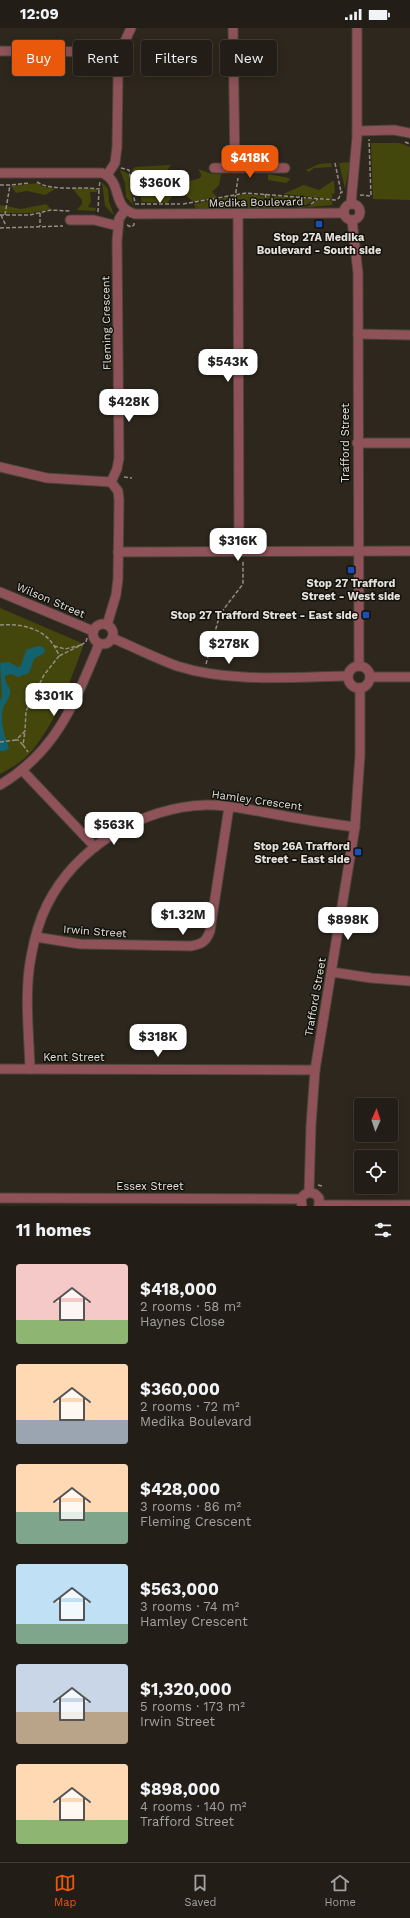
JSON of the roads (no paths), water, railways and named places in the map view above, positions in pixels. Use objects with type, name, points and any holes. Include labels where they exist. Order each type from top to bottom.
[{"type":"street","points":[[126,40],[131,28]]},
{"type":"street","points":[[233,28],[237,171]]},
{"type":"street","points":[[351,203],[357,130],[357,28]]},
{"type":"street","points":[[0,52],[73,52]]},
{"type":"street","points":[[107,175],[113,166],[117,147],[118,76]]},
{"type":"street","points":[[357,130],[394,130],[410,133]]},
{"type":"street","points":[[214,168],[237,171],[285,168]]},
{"type":"street","points":[[0,173],[78,172],[100,173],[107,175],[114,183],[118,201],[125,210]]},
{"type":"street","points":[[351,203],[359,206],[360,211],[359,216],[352,220],[346,217],[344,213],[345,207],[351,203]]},
{"type":"street","name":"Medika Boulevard","points":[[125,210],[135,214],[344,213]]},
{"type":"street","name":"Fleming Crescent","points":[[111,482],[118,469],[119,458],[118,223],[125,210]]},
{"type":"street","points":[[238,214],[241,552]]},
{"type":"street","points":[[70,223],[94,220],[118,223]]},
{"type":"street","name":"Trafford Street","points":[[352,220],[358,273],[357,552],[359,666]]},
{"type":"street","points":[[358,334],[410,334]]},
{"type":"street","points":[[357,443],[410,443]]},
{"type":"street","points":[[0,467],[47,478],[111,482],[118,491],[116,595],[107,625]]},
{"type":"street","points":[[118,552],[410,551]]},
{"type":"street","name":"Wilson Street","points":[[0,592],[90,633]]},
{"type":"street","points":[[97,625],[107,625],[113,632],[112,638],[105,644],[99,644],[94,640],[90,633],[97,625]]},
{"type":"street","points":[[112,638],[178,666],[244,678],[348,676]]},
{"type":"street","points":[[0,785],[35,760],[61,727],[72,706],[99,644]]},
{"type":"street","points":[[359,666],[366,668],[370,677],[366,686],[360,688],[352,686],[348,676],[353,668],[359,666]]},
{"type":"street","points":[[370,677],[410,677]]},
{"type":"street","name":"Trafford Street","points":[[309,1192],[315,1070],[355,827],[360,756],[360,688]]},
{"type":"street","points":[[22,770],[95,847]]},
{"type":"street","name":"Hamley Crescent","points":[[30,1069],[28,985],[31,958],[40,922],[47,905],[62,882],[77,863],[95,847],[116,832],[157,814],[183,807],[207,805],[229,807],[355,827]]},
{"type":"street","name":"Irwin Street","points":[[36,937],[80,944],[108,946],[200,945],[207,940],[210,932],[229,807]]},
{"type":"street","points":[[332,972],[371,978],[410,981]]},
{"type":"street","name":"Kent Street","points":[[0,1069],[315,1070]]},
{"type":"street","points":[[301,1202],[305,1194],[309,1192],[317,1195],[319,1205],[410,1205]]},
{"type":"street","name":"Essex Street","points":[[0,1198],[301,1202]]},
{"type":"water","points":[[38,646],[43,647],[45,650],[44,653],[34,659],[29,673],[18,677],[11,674],[5,676],[10,689],[10,694],[3,708],[2,723],[9,748],[5,751],[0,751],[0,700],[2,697],[0,663],[9,662],[17,667],[21,666],[26,650]]},
{"type":"place","name":"Stop 27A Medika Boulevard - South side","points":[[319,224]]},
{"type":"place","name":"Stop 27 Trafford Street - West side","points":[[351,570]]},
{"type":"place","name":"Stop 27 Trafford Street - East side","points":[[366,615]]},
{"type":"place","name":"Stop 26A Trafford Street - East side","points":[[358,852]]}]
